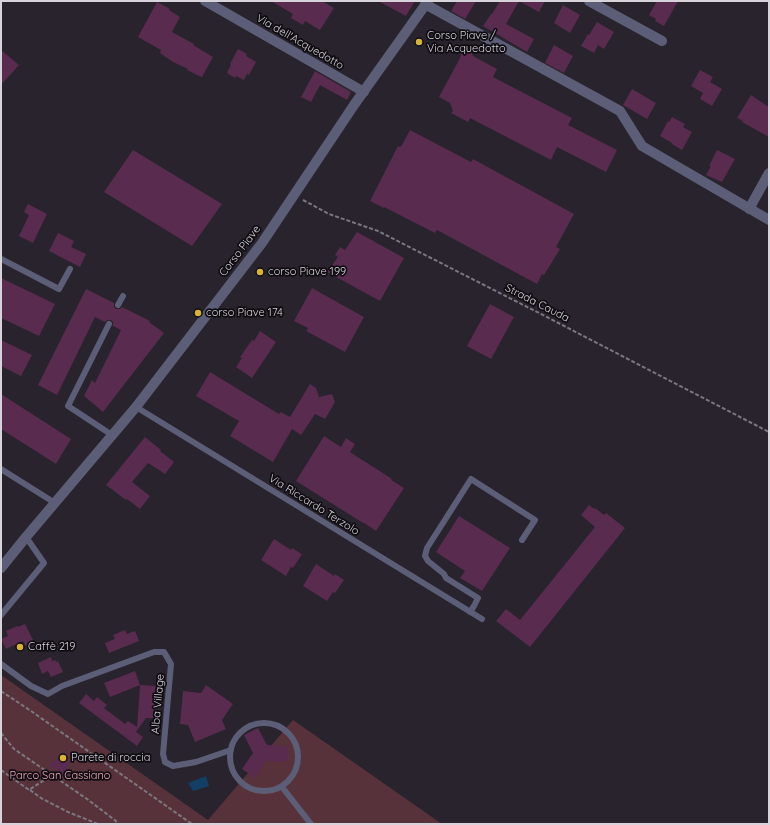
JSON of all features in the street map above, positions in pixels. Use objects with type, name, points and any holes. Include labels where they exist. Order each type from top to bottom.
[{"type":"street","name":"Via dell'Acquedotto","points":[[205,1],[364,92]]},
{"type":"street","points":[[589,1],[662,41]]},
{"type":"street","name":"Corso Piave","points":[[1,568],[136,407],[262,243],[426,3]]},
{"type":"street","points":[[426,3],[620,111],[642,146],[769,220]]},
{"type":"street","points":[[749,209],[769,174]]},
{"type":"lane","points":[[1,259],[59,289],[70,269]]},
{"type":"lane","points":[[118,305],[123,296]]},
{"type":"lane","points":[[109,324],[68,406],[112,435]]},
{"type":"lane","name":"Via Riccardo Terzolo","points":[[136,407],[482,619]]},
{"type":"lane","points":[[1,468],[55,503]]},
{"type":"lane","points":[[470,612],[478,598],[446,578],[444,574],[428,561],[425,556],[426,548],[471,479],[535,520],[522,540]]},
{"type":"lane","points":[[1,615],[44,563],[26,537]]},
{"type":"lane","name":"Alba Village","points":[[1,664],[31,686],[48,694],[62,686],[154,652],[164,652],[171,664],[163,754],[165,762],[173,766],[181,765],[196,762],[230,750]]},
{"type":"lane","points":[[263,723],[274,724],[284,729],[292,737],[297,747],[299,759],[296,770],[282,787],[271,791],[260,791],[249,788],[240,781],[233,772],[230,761],[230,750],[238,735],[252,725],[263,723]]},
{"type":"lane","points":[[282,787],[311,824]]},
{"type":"path","name":"Strada Cauda","points":[[294,195],[328,214],[378,231],[769,432]]},
{"type":"path","points":[[1,691],[192,824]]},
{"type":"path","points":[[1,733],[14,749],[87,799],[116,821],[117,824]]},
{"type":"path","points":[[1,770],[41,798],[68,812],[98,824]]},
{"type":"path","points":[[30,790],[52,776]]},
{"type":"green space","name":"Parco San Cassiano","points":[[1,675],[208,820],[293,720],[442,824],[1,824]]},
{"type":"water","points":[[206,776],[209,786],[193,791],[188,783]]},
{"type":"building","points":[[271,1],[322,1],[334,8],[320,30],[305,21],[303,25],[291,18],[293,14]]},
{"type":"building","points":[[378,1],[415,1],[406,16]]},
{"type":"building","points":[[457,1],[476,1],[465,19],[451,11]]},
{"type":"building","points":[[500,1],[519,1],[506,24],[534,39],[527,52],[483,26]]},
{"type":"building","points":[[519,1],[545,1],[539,12]]},
{"type":"building","points":[[657,1],[678,1],[664,26],[655,21],[656,19],[649,15]]},
{"type":"building","points":[[157,2],[170,9],[169,10],[180,17],[172,32],[194,44],[193,45],[213,57],[202,77],[173,62],[160,53],[161,50],[138,37]]},
{"type":"building","points":[[563,5],[580,15],[570,33],[554,23]]},
{"type":"building","points":[[597,22],[614,32],[604,49],[598,45],[594,53],[581,46]]},
{"type":"building","points":[[554,45],[573,56],[564,73],[545,63]]},
{"type":"building","points":[[238,49],[247,54],[246,56],[256,62],[249,75],[247,74],[244,80],[236,76],[235,78],[227,73]]},
{"type":"building","points":[[1,50],[19,65],[1,85]]},
{"type":"building","points":[[468,50],[471,51],[473,56],[497,69],[493,77],[572,118],[568,125],[617,150],[606,172],[557,147],[551,160],[470,118],[468,122],[451,113],[453,111],[450,103],[439,97],[460,58],[461,53]]},
{"type":"building","points":[[700,70],[713,77],[710,82],[722,89],[712,106],[700,99],[703,93],[691,86]]},
{"type":"building","points":[[315,71],[351,92],[347,100],[320,85],[311,102],[301,97]]},
{"type":"building","points":[[632,89],[656,103],[647,119],[623,105]]},
{"type":"building","points":[[751,95],[769,107],[769,137],[737,118]]},
{"type":"building","points":[[672,117],[685,124],[683,127],[692,132],[682,150],[660,136],[668,121],[669,122]]},
{"type":"building","points":[[410,130],[471,162],[473,159],[574,214],[556,247],[560,249],[544,275],[542,274],[537,284],[437,230],[435,233],[370,201],[398,146],[400,147],[402,145]]},
{"type":"building","points":[[133,150],[222,204],[192,246],[104,192]]},
{"type":"building","points":[[717,150],[735,159],[722,182],[706,175]]},
{"type":"building","points":[[28,204],[47,214],[33,243],[19,236],[29,215],[24,212]]},
{"type":"building","points":[[357,232],[404,258],[380,301],[327,272],[338,257],[335,255],[340,247],[345,250]]},
{"type":"building","points":[[58,233],[74,241],[71,247],[86,254],[80,267],[49,251]]},
{"type":"building","points":[[1,278],[55,304],[39,336],[1,318]]},
{"type":"building","points":[[312,288],[364,317],[345,352],[306,331],[308,328],[294,321]]},
{"type":"building","points":[[86,289],[114,303],[114,307],[116,309],[120,309],[122,307],[150,321],[149,322],[164,333],[103,412],[84,396],[92,380],[95,383],[121,330],[113,326],[113,322],[111,320],[107,320],[105,322],[95,317],[57,395],[38,385]]},
{"type":"building","points":[[490,304],[514,317],[491,359],[467,346]]},
{"type":"building","points":[[260,331],[276,342],[252,378],[236,367],[242,358],[240,357],[252,340],[254,341]]},
{"type":"building","points":[[1,340],[32,355],[21,376],[1,366]]},
{"type":"building","points":[[210,372],[279,414],[281,412],[290,417],[310,384],[316,388],[319,397],[332,394],[335,402],[325,419],[315,414],[301,435],[292,429],[273,462],[230,436],[239,421],[196,396]]},
{"type":"building","points":[[1,394],[71,439],[56,464],[1,429]]},
{"type":"building","points":[[324,436],[341,447],[346,438],[355,444],[350,452],[404,488],[376,531],[296,481]]},
{"type":"building","points":[[145,437],[174,462],[165,474],[148,463],[132,482],[150,496],[140,509],[106,485]]},
{"type":"building","points":[[589,505],[604,515],[606,513],[625,528],[530,647],[496,621],[506,609],[520,620],[595,527],[581,515]]},
{"type":"building","points":[[459,516],[510,548],[482,591],[460,578],[465,571],[436,552]]},
{"type":"building","points":[[274,539],[291,550],[292,548],[302,554],[293,568],[291,567],[286,576],[261,560]]},
{"type":"building","points":[[316,564],[334,576],[335,574],[344,580],[327,601],[303,586]]},
{"type":"building","points":[[25,624],[34,642],[25,646],[23,641],[6,649],[1,639],[8,636],[6,631]]},
{"type":"building","points":[[125,630],[127,634],[135,631],[139,641],[109,653],[105,643],[115,639],[113,635]]},
{"type":"building","points":[[51,657],[52,661],[58,661],[63,672],[51,677],[48,671],[42,674],[38,663]]},
{"type":"building","points":[[135,671],[140,685],[110,697],[104,683]]},
{"type":"building","points":[[140,685],[156,686],[153,718],[146,718],[136,732],[143,737],[137,746],[79,703],[86,694],[94,701],[97,697],[107,705],[104,708],[125,724],[128,721],[137,727]]},
{"type":"building","points":[[206,685],[233,704],[222,720],[226,729],[195,742],[188,725],[180,724],[183,691],[201,693]]},
{"type":"building","points":[[258,728],[267,745],[285,746],[285,748],[288,748],[288,761],[266,761],[255,778],[242,769],[253,753],[244,735]]},
{"type":"building","name":"Parete di roccia","points":[[68,752],[68,777],[49,765]]},
{"type":"place","name":"Corso Piave / Via Acquedotto","points":[[419,42]]},
{"type":"place","name":"corso Piave 199","points":[[260,272]]},
{"type":"place","name":"corso Piave 174","points":[[198,313]]},
{"type":"place","name":"Caffè 219","points":[[20,647]]},
{"type":"place","name":"Parete di roccia","points":[[63,758]]}]
